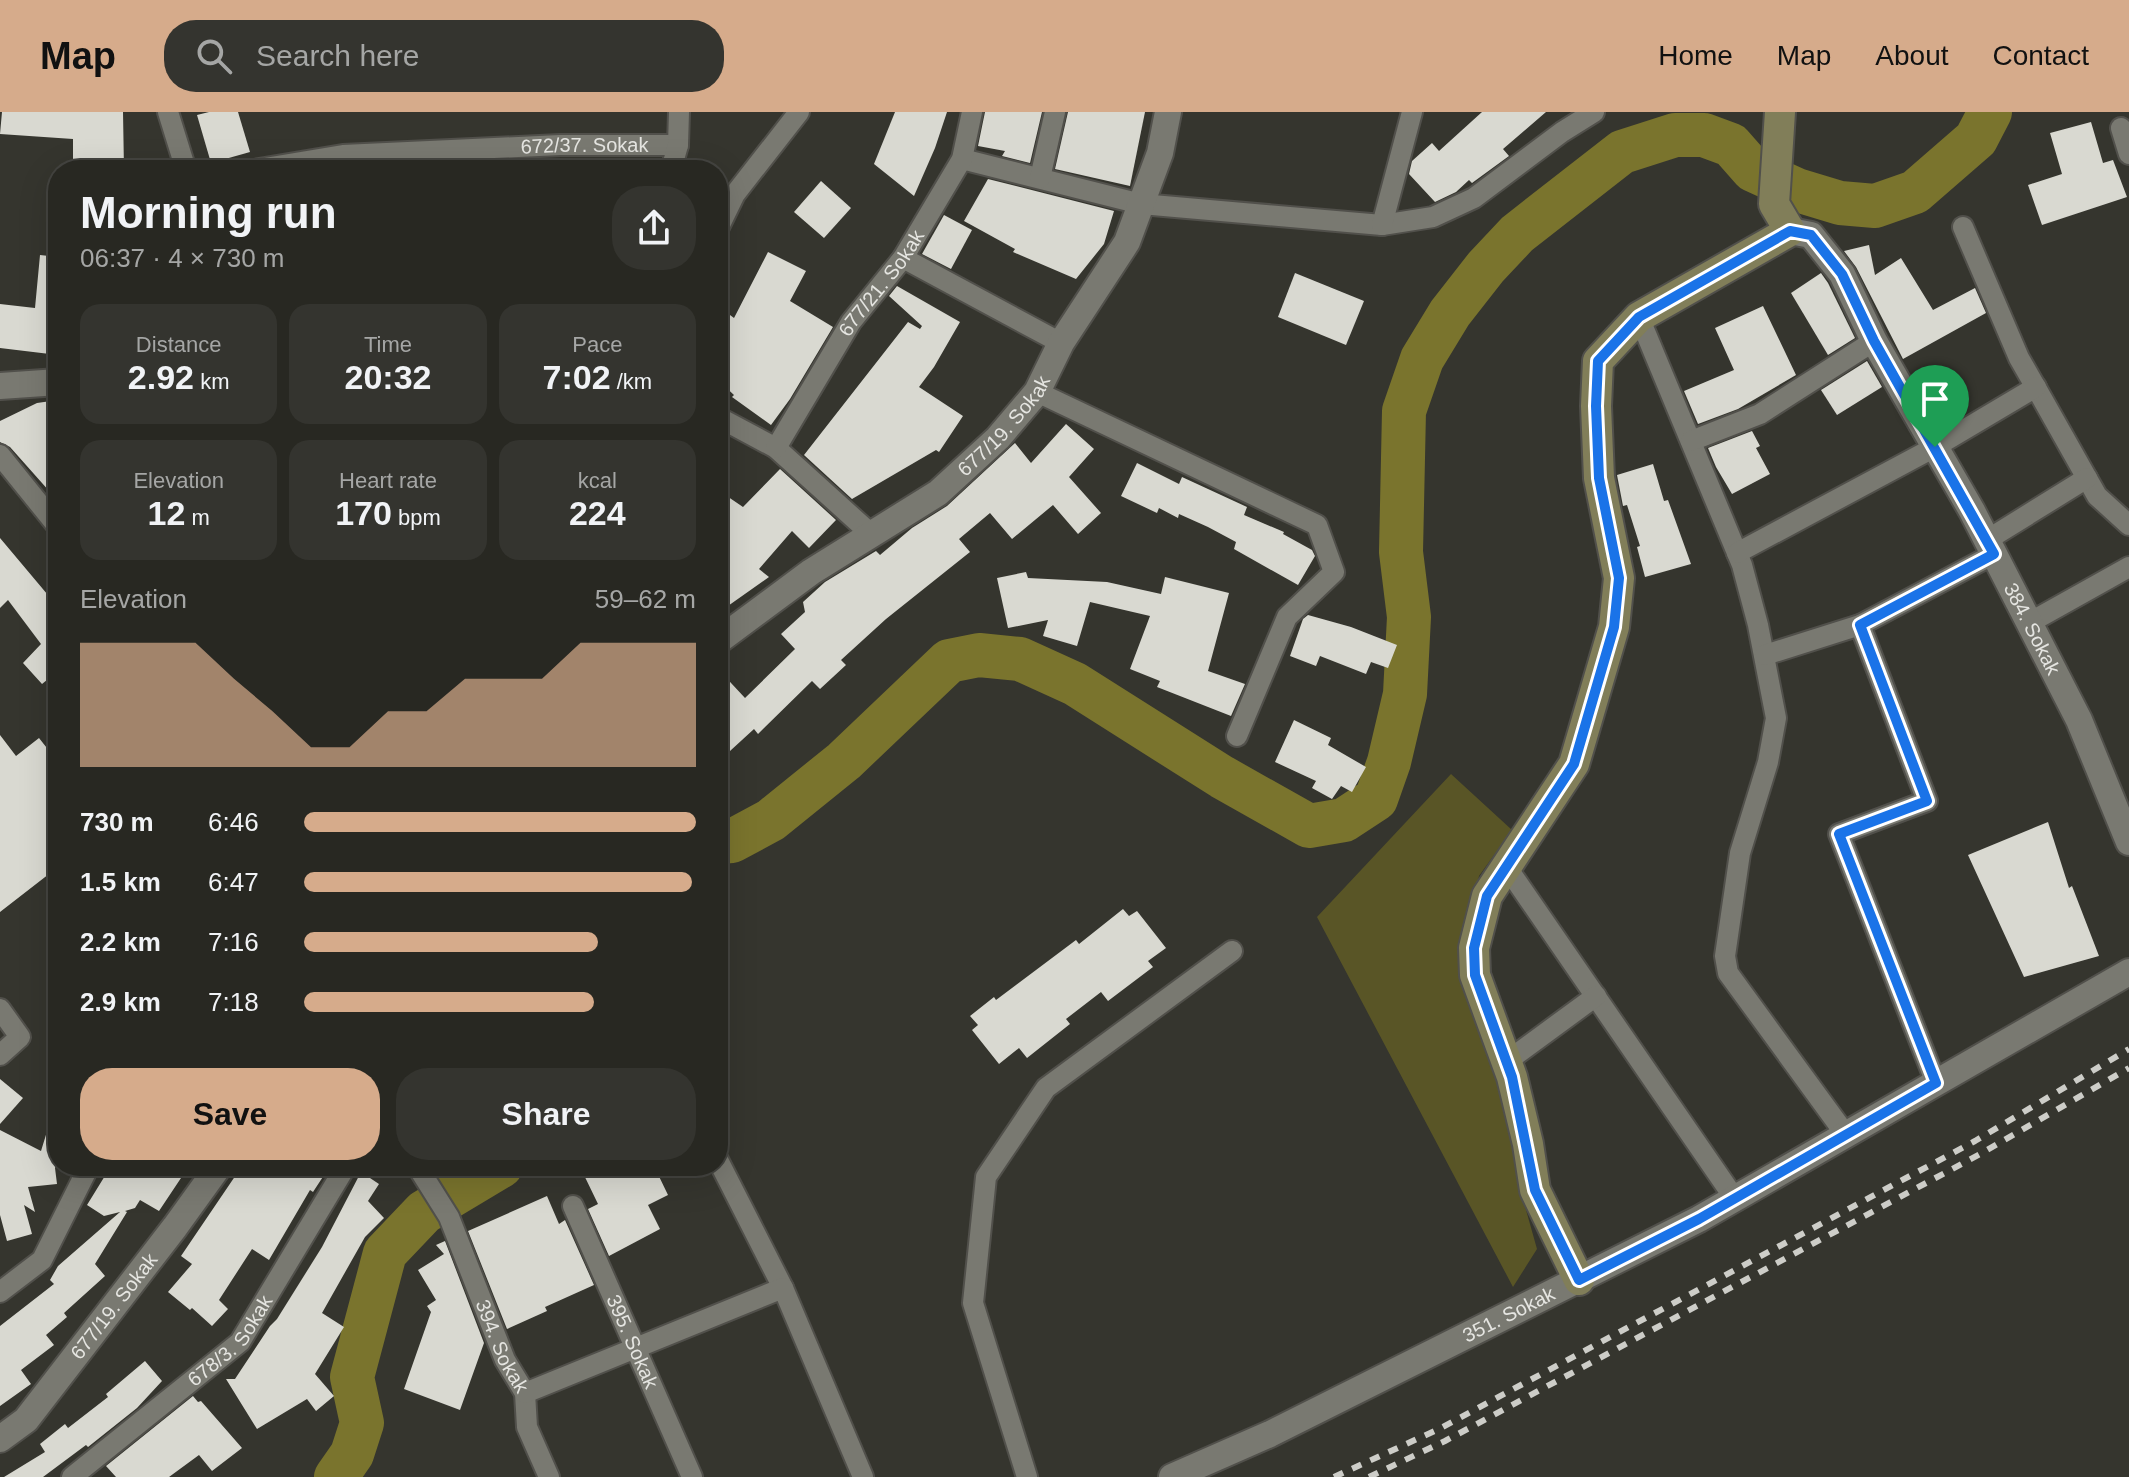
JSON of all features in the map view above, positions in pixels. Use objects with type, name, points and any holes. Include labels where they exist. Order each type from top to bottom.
[{"type":"main road","points":[[1579,1280],[1535,1190],[1528,1144],[1506,1062],[1475,975],[1474,948],[1487,896],[1574,764],[1614,627],[1619,578],[1599,478],[1598,361],[1639,317],[1790,231],[1774,204],[1780,112]]},
{"type":"street","points":[[168,112],[183,160]]},
{"type":"street","points":[[674,160],[678,145],[679,112]]},
{"type":"street","points":[[728,208],[735,194],[799,112]]},
{"type":"street","name":"677/21. Sokak","points":[[776,448],[851,322],[903,258],[962,159],[972,112]]},
{"type":"street","points":[[1040,178],[1055,112]]},
{"type":"street","name":"677/19. Sokak","points":[[728,634],[811,572],[938,493],[998,438],[1037,392],[1061,343],[1127,242],[1160,153],[1168,112]]},
{"type":"street","points":[[1382,225],[1412,112]]},
{"type":"street","points":[[962,159],[1141,204],[1382,225],[1433,217],[1474,198],[1594,112]]},
{"type":"street","points":[[2121,128],[2129,154]]},
{"type":"street","name":"672/37. Sokak","points":[[313,160],[343,155],[560,145],[678,145]]},
{"type":"street","points":[[1963,227],[2019,358],[2097,496],[2129,525]]},
{"type":"street","name":"384. Sokak","points":[[1790,231],[1811,235],[1842,274],[1874,341],[1991,547],[2079,720],[2123,809],[2129,842]]},
{"type":"street","points":[[903,258],[1061,343]]},
{"type":"street","points":[[1639,317],[1737,553],[1765,655],[1776,718],[1768,762],[1740,853],[1725,956],[1728,973],[1846,1135]]},
{"type":"street","points":[[1691,441],[1760,414],[1874,341]]},
{"type":"street","points":[[0,386],[48,383]]},
{"type":"street","points":[[1737,553],[1935,447],[2036,387]]},
{"type":"street","points":[[1037,392],[1317,525],[1334,572],[1287,617],[1237,736]]},
{"type":"street","points":[[728,422],[776,448],[870,533]]},
{"type":"street","points":[[0,455],[48,515]]},
{"type":"street","points":[[1765,655],[1860,625],[1991,547],[2087,478]]},
{"type":"street","points":[[2029,623],[2129,567]]},
{"type":"street","points":[[1860,625],[1927,801],[1839,834],[1936,1083]]},
{"type":"street","points":[[1506,866],[1735,1199]]},
{"type":"street","points":[[1027,1477],[973,1303],[986,1177],[1046,1088],[1232,951]]},
{"type":"street","name":"351. Sokak","points":[[1172,1477],[1270,1434],[1735,1199],[2129,972]]},
{"type":"street","points":[[1506,1062],[1596,996]]},
{"type":"street","points":[[0,1009],[20,1037],[0,1055]]},
{"type":"street","points":[[0,1292],[42,1260],[84,1176]]},
{"type":"street","name":"677/19. Sokak","points":[[0,1439],[26,1420],[212,1176]]},
{"type":"street","name":"678/3. Sokak","points":[[72,1477],[240,1342],[340,1176]]},
{"type":"street","name":"394. Sokak","points":[[423,1176],[449,1217],[505,1360],[525,1393],[527,1427],[549,1477]]},
{"type":"street","points":[[726,1176],[783,1288],[863,1477]]},
{"type":"street","name":"395. Sokak","points":[[573,1206],[692,1477]]},
{"type":"street","points":[[525,1393],[783,1288]]},
{"type":"shaded area","points":[[1451,774],[1512,830],[1479,876],[1461,979],[1503,1085],[1517,1178],[1537,1249],[1513,1287],[1317,917]]},
{"type":"building","points":[[2,112],[123,112],[124,160],[73,160],[73,139],[0,134]]},
{"type":"building","points":[[238,112],[250,152],[210,160],[197,115]]},
{"type":"building","points":[[895,112],[947,112],[914,196],[874,164]]},
{"type":"building","points":[[985,112],[1042,112],[1030,163],[1002,156],[1005,151],[978,146]]},
{"type":"building","points":[[1068,112],[1145,112],[1130,186],[1055,169]]},
{"type":"building","points":[[1482,112],[1546,112],[1503,149],[1509,156],[1472,183],[1469,180],[1456,192],[1435,202],[1409,174],[1412,161],[1432,143],[1439,151]]},
{"type":"building","points":[[2091,122],[2103,163],[2113,160],[2127,197],[2042,225],[2028,185],[2062,174],[2050,133]]},
{"type":"building","points":[[988,179],[1114,211],[1104,244],[1076,279],[1013,252],[1015,249],[964,221]]},
{"type":"building","points":[[821,181],[851,208],[824,238],[794,212]]},
{"type":"building","points":[[944,215],[972,230],[951,269],[922,254]]},
{"type":"building","points":[[1869,245],[1875,275],[1901,258],[1933,310],[1975,288],[1986,313],[1903,359],[1856,267],[1844,251]]},
{"type":"building","points":[[768,252],[806,271],[790,301],[833,327],[771,425],[732,397],[734,395],[728,389],[728,314],[734,318]]},
{"type":"building","points":[[40,255],[48,256],[48,354],[0,348],[0,304],[35,308]]},
{"type":"building","points":[[1295,273],[1364,301],[1346,345],[1278,317]]},
{"type":"building","points":[[1821,273],[1855,338],[1828,355],[1791,293]]},
{"type":"building","points":[[897,286],[960,322],[919,387],[963,416],[939,452],[936,450],[852,499],[804,455],[908,322],[920,329],[922,326],[889,296]]},
{"type":"building","points":[[1763,306],[1796,375],[1738,409],[1698,424],[1684,391],[1734,370],[1715,328]]},
{"type":"building","points":[[1867,361],[1882,387],[1837,415],[1821,390]]},
{"type":"building","points":[[48,401],[48,490],[10,447],[0,442],[0,421],[37,403]]},
{"type":"building","points":[[1066,424],[1094,449],[1069,477],[1101,513],[1078,534],[1053,505],[1012,539],[990,513],[959,539],[970,552],[886,619],[841,660],[846,665],[820,689],[812,681],[758,734],[754,729],[728,753],[728,680],[745,698],[795,649],[781,634],[805,612],[803,602],[825,582],[876,551],[880,555],[912,528],[947,506],[1015,443],[1031,463]]},
{"type":"building","points":[[1752,431],[1760,446],[1756,448],[1770,474],[1732,494],[1708,448]]},
{"type":"building","points":[[1137,463],[1179,484],[1182,477],[1247,507],[1244,515],[1284,532],[1312,550],[1315,556],[1298,585],[1234,549],[1236,542],[1208,527],[1179,514],[1178,518],[1159,508],[1157,513],[1121,496]]},
{"type":"building","points":[[1653,464],[1664,501],[1668,500],[1691,564],[1645,577],[1637,547],[1640,546],[1627,505],[1623,506],[1617,475]]},
{"type":"building","points":[[780,469],[836,520],[809,548],[792,531],[759,569],[769,577],[728,606],[728,497],[743,507]]},
{"type":"building","points":[[0,538],[48,595],[48,679],[42,684],[23,663],[41,644],[8,600],[0,608]]},
{"type":"building","points":[[1026,572],[1028,578],[1107,582],[1161,594],[1165,577],[1229,593],[1208,671],[1245,684],[1231,716],[1157,687],[1160,681],[1130,669],[1150,616],[1090,602],[1077,646],[1043,636],[1048,620],[1008,628],[997,578]]},
{"type":"building","points":[[1308,615],[1397,645],[1388,668],[1371,662],[1366,674],[1320,656],[1316,666],[1290,656],[1303,619]]},
{"type":"building","points":[[1294,720],[1331,738],[1328,745],[1366,767],[1352,792],[1341,786],[1332,799],[1312,788],[1316,781],[1275,762]]},
{"type":"building","points":[[0,735],[16,756],[39,738],[48,749],[48,875],[0,912]]},
{"type":"building","points":[[2048,822],[2069,888],[2072,886],[2099,956],[2024,977],[1968,855]]},
{"type":"building","points":[[1123,909],[1129,916],[1137,911],[1166,948],[1148,961],[1153,967],[1108,1001],[1101,992],[1066,1019],[1070,1024],[1027,1058],[1019,1048],[999,1064],[972,1030],[978,1025],[970,1016],[1076,940],[1079,944]]},
{"type":"building","points":[[0,1079],[23,1098],[0,1124]]},
{"type":"building","points":[[48,1128],[48,1176],[56,1176],[57,1184],[28,1187],[35,1212],[24,1205],[32,1234],[7,1241],[0,1215],[0,1130],[41,1151]]},
{"type":"building","points":[[105,1176],[182,1176],[159,1211],[140,1200],[135,1208],[125,1211],[95,1264],[105,1276],[64,1313],[67,1317],[46,1335],[54,1345],[21,1370],[31,1384],[0,1406],[0,1326],[54,1284],[50,1280],[58,1266],[120,1212],[104,1216],[87,1205]]},
{"type":"building","points":[[235,1176],[323,1176],[313,1192],[310,1190],[269,1260],[252,1249],[219,1300],[228,1309],[212,1326],[168,1292],[192,1264],[181,1256]]},
{"type":"building","points":[[359,1176],[367,1176],[379,1184],[368,1201],[384,1218],[365,1237],[322,1313],[344,1327],[315,1374],[334,1396],[316,1411],[307,1399],[257,1429],[226,1379],[235,1379],[322,1247]]},
{"type":"building","points":[[584,1176],[659,1176],[668,1195],[648,1205],[660,1229],[609,1256],[588,1209],[598,1204]]},
{"type":"building","points":[[547,1196],[559,1224],[565,1220],[594,1285],[545,1307],[547,1311],[507,1329],[468,1231]]},
{"type":"building","points":[[445,1241],[484,1343],[460,1410],[404,1389],[431,1312],[427,1306],[436,1300],[418,1270],[444,1254],[436,1245]]},
{"type":"building","points":[[145,1361],[162,1381],[137,1408],[88,1447],[86,1445],[43,1477],[4,1477],[45,1452],[40,1444],[65,1424],[68,1428],[108,1397],[106,1394]]},
{"type":"building","points":[[193,1396],[242,1448],[212,1471],[199,1455],[169,1477],[116,1477],[106,1466]]},
{"type":"waterway","points":[[728,841],[771,820],[844,761],[949,661],[979,655],[1020,659],[1075,684],[1222,777],[1309,826],[1344,820],[1376,799],[1389,762],[1405,694],[1409,617],[1401,552],[1404,411],[1422,359],[1450,313],[1486,267],[1517,234],[1622,152],[1675,135],[1704,135],[1731,145],[1753,170],[1797,190],[1840,203],[1875,206],[1915,192],[1976,139],[1990,112]]},
{"type":"waterway","points":[[336,1477],[352,1454],[362,1423],[352,1377],[385,1253],[424,1212],[484,1176]]},
{"type":"railway","points":[[1334,1477],[1439,1429],[1975,1141],[2129,1049]]},
{"type":"railway","points":[[1369,1477],[1445,1441],[1982,1153],[2129,1068]]},
{"type":"route","points":[[1790,231],[1811,235],[1842,274],[1874,341],[1935,447],[1994,554],[1860,625],[1927,801],[1839,834],[1936,1083],[1699,1219],[1579,1280],[1535,1190],[1512,1077],[1475,975],[1474,948],[1487,896],[1574,764],[1614,627],[1619,578],[1599,478],[1598,361],[1639,317],[1790,231]]}]
